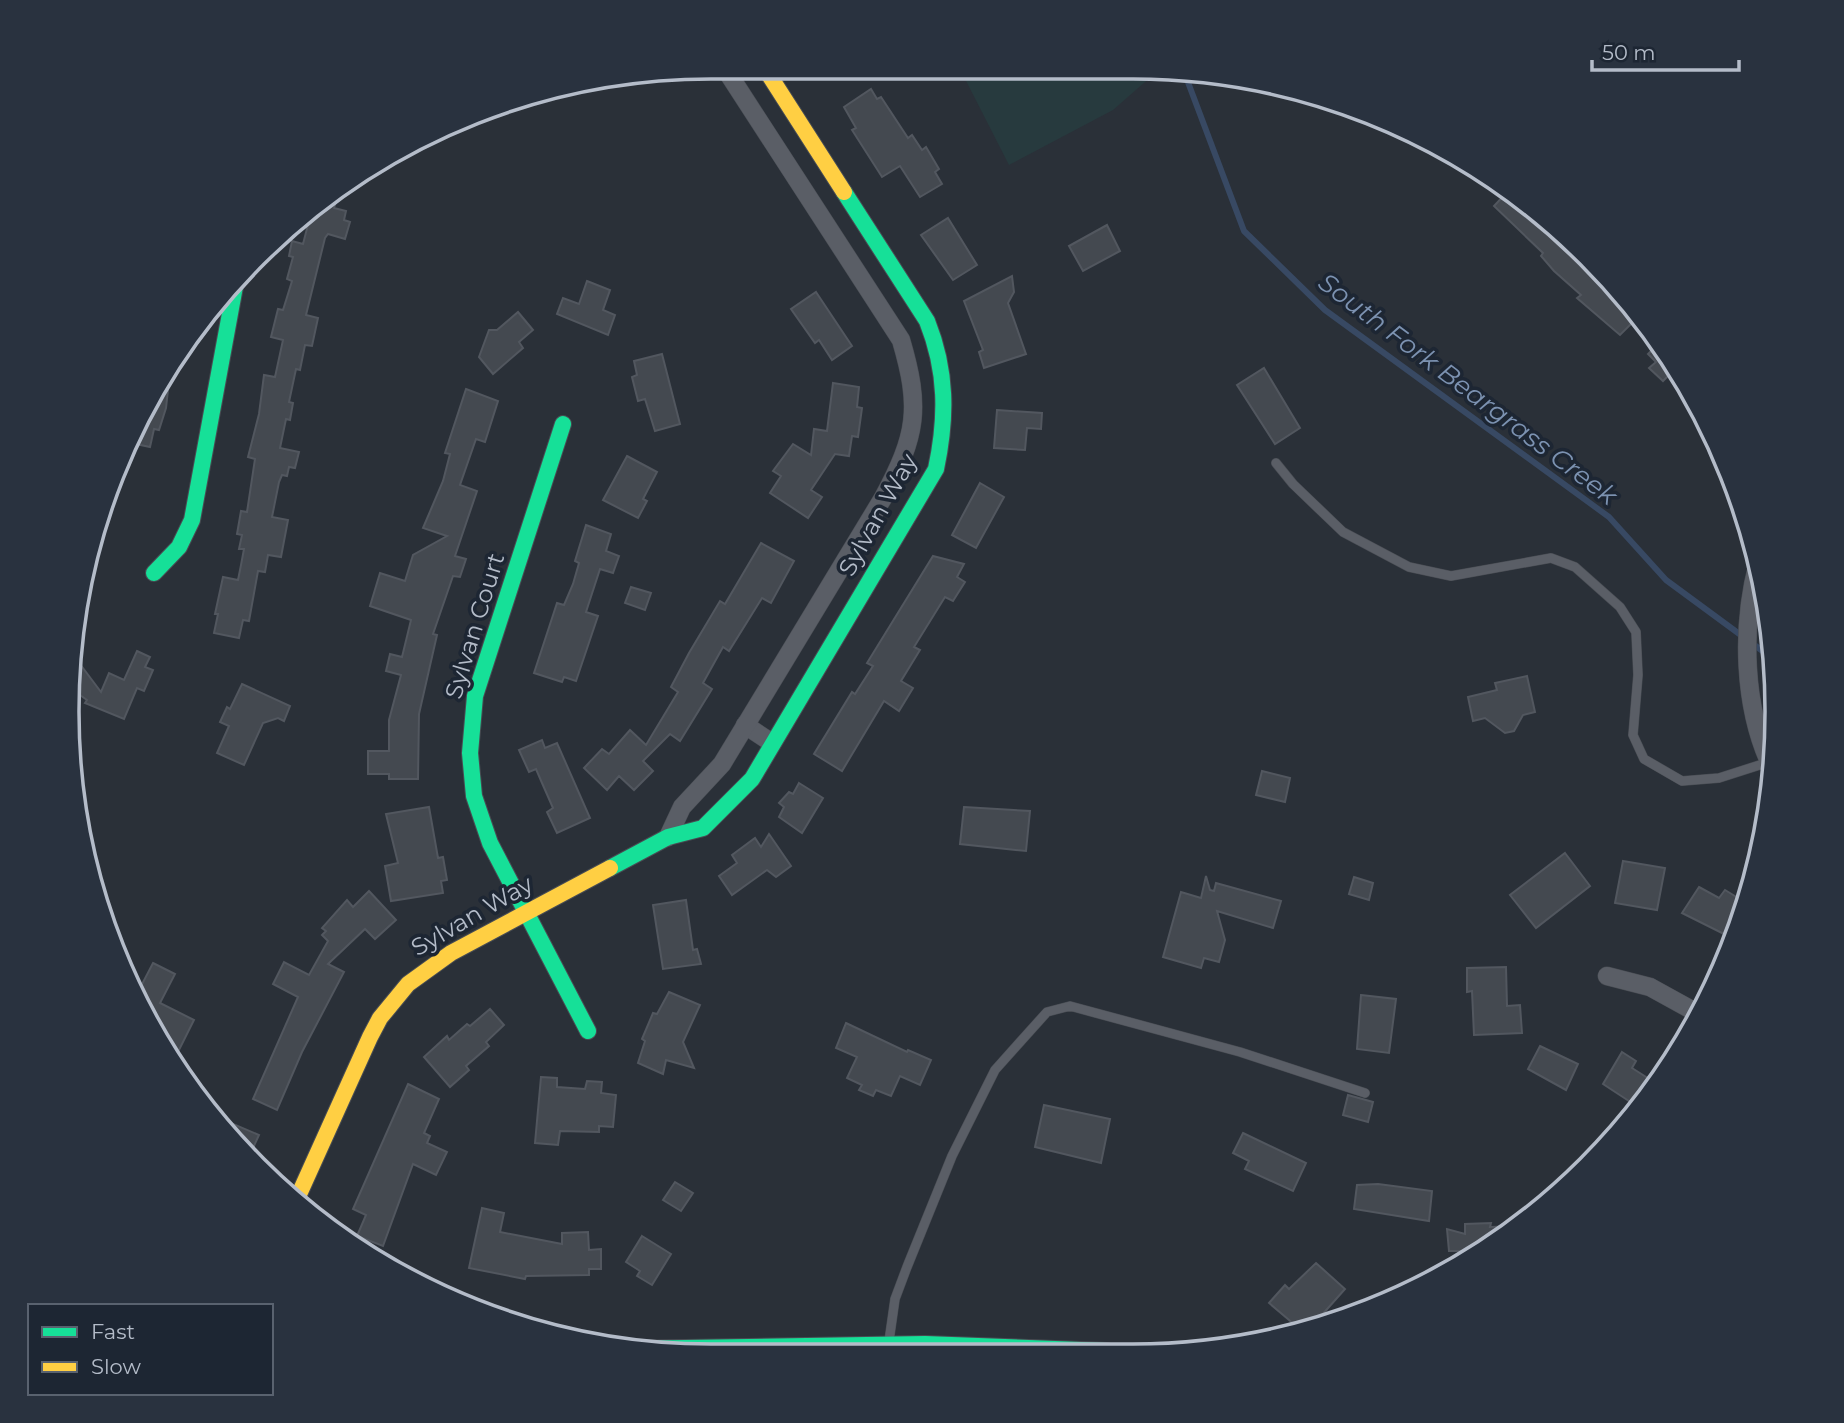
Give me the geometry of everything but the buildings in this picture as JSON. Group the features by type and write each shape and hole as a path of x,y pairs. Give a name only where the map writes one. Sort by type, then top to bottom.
{"street":[{"name":"Sylvan Way","path":"668,837 682,807 722,764 900,466 911,429 914,387 901,340 732,79"},
{"name":"Sylvan Way","path":"300,1192 369,1037 393,1000 422,972 525,912 668,837 702,828 752,779 936,470 946,428 946,411 942,361 927,321 772,79"},
{"path":"154,573 179,547 192,520 233,298"},
{"name":"Sylvan Court","path":"563,424 487,657 471,720 470,753 474,796 490,843 588,1031"},
{"path":"1754,593 1748,635 1752,692 1764,747"},
{"path":"745,725 772,743"},
{"path":"1606,976 1650,987 1690,1009"}],"lane":[{"path":"1276,463 1293,484 1343,532 1409,567 1451,576 1551,558 1575,567 1620,607 1636,632 1638,675 1633,734 1644,759 1682,781 1719,778 1763,767"},
{"path":"889,1344 895,1299 952,1156 995,1070 1047,1012 1070,1006 1240,1052 1365,1093"}],"green space":[{"path":"965,79 1148,79 1113,110 1009,165"}],"waterway":[{"name":"South Fork Beargrass Creek","path":"1188,81 1244,231 1325,310 1609,517 1666,580 1762,651"}],"traffic: fast":[{"path":"610,868 668,837 703,828 752,779 936,469 942,431 943,394 934,340 927,321 844,192"},
{"path":"154,573 179,547 192,520 233,298"},
{"path":"563,424 475,696 470,753 474,796 490,843 588,1031"}],"traffic: slow":[{"path":"772,79 844,192"},
{"path":"300,1192 370,1037 380,1018 408,984 451,953 610,868"}]}
